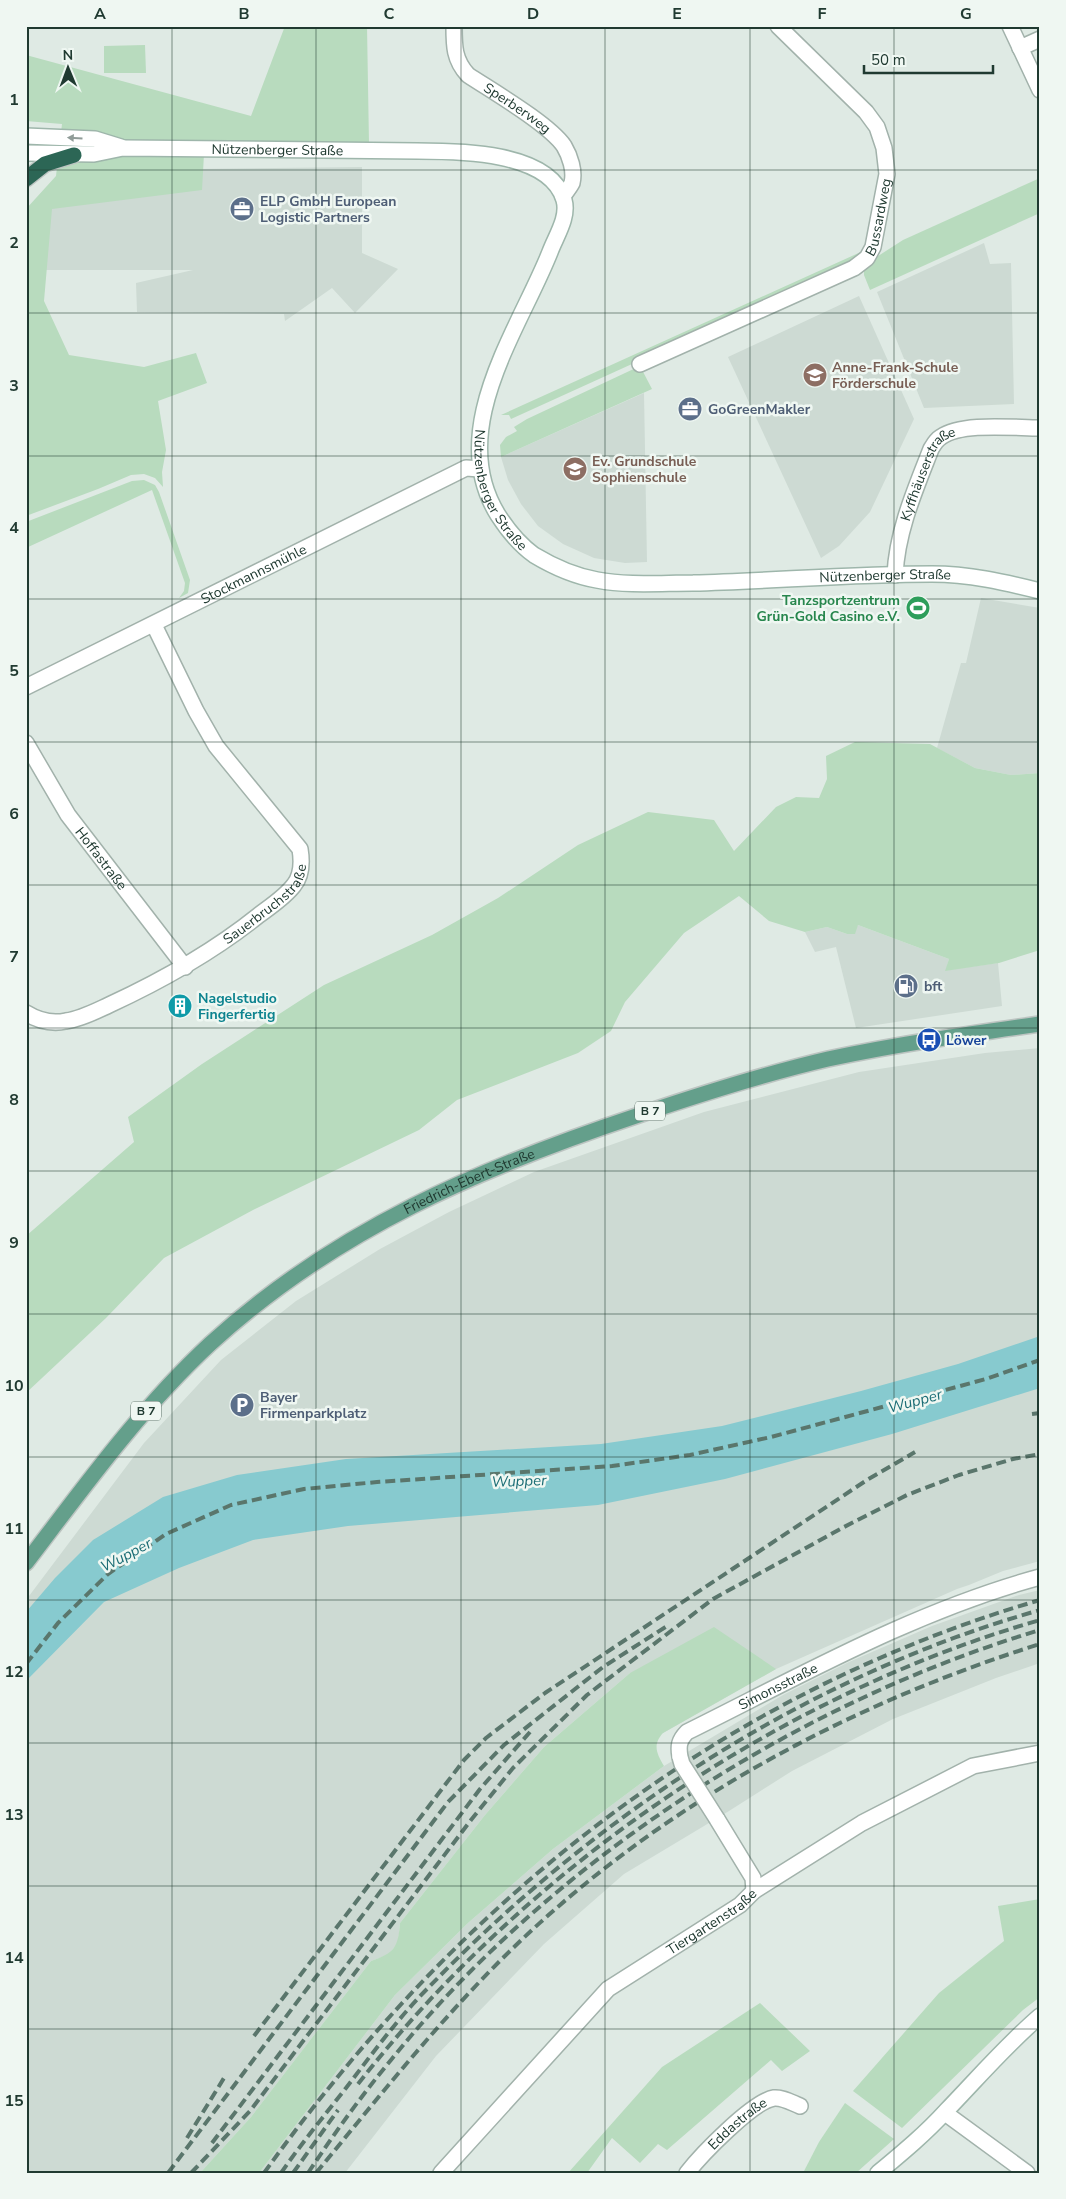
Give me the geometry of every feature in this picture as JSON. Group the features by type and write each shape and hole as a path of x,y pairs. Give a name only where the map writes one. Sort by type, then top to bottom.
{"highway":[{"path":"26,179 45,164 74,155"}],"main road":[{"name":"Friedrich-Ebert-Straße","path":"26,1563 110,1452 167,1387 210,1344 289,1280 347,1242 402,1210 466,1179 529,1153 758,1077 873,1050 1040,1024"}],"street":[{"name":"Sperberweg","path":"454,26 454,52 461,68 468,75 529,116 563,145 570,158 573,171 572,184 563,196"},
{"name":"Bussardweg","path":"640,364 854,268 867,258 874,247 887,174 884,148 877,127 866,112 778,26"},
{"path":"1010,26 1040,90"},
{"path":"1020,48 1040,39"},
{"name":"Nützenberger Straße","path":"26,136 95,139 123,148"},
{"name":"Nützenberger Straße","path":"26,153 94,154 123,148 450,151 484,154 509,159 532,168 554,183 563,196 566,207 563,220 545,265 508,340 486,398 481,426 480,469 484,487 493,508 517,539 531,553 563,571 595,580 624,584 744,582 895,575 962,575 1040,591"},
{"name":"Kyffhäuserstraße","path":"895,575 896,554 904,522 931,449 937,440 947,434 966,429 1040,428"},
{"name":"Stockmannsmühle","path":"26,686 154,625 466,468 480,469"},
{"name":"Sauerbruchstraße","path":"26,1013 50,1023 68,1021 97,1010 185,967 237,932 282,897 295,884 300,873 302,860 300,849 292,836 248,787 216,746 196,711 154,625"},
{"name":"Hoffastraße","path":"26,743 68,815 185,967"},
{"name":"Simonsstraße","path":"754,1891 753,1878 682,1764 678,1746 682,1737 687,1732 808,1670 941,1611 1017,1583 1040,1577"},
{"name":"Tiergartenstraße","path":"441,2173 608,1989 740,1905 754,1891 862,1823 973,1766 1040,1753"},
{"path":"878,2173 912,2145 1011,2041 1040,2016"},
{"name":"Eddastraße","path":"687,2173 700,2156 761,2103 775,2098 800,2106"},
{"path":"945,2112 1027,2173"}],"shaded area":[{"path":"362,167 362,253 398,269 355,313 332,288 285,321 284,314 137,312 136,283 193,270 46,270 40,211 197,169"},
{"path":"984,243 990,264 1011,263 1014,404 924,408 877,292"},
{"path":"859,296 914,419 870,512 839,546 821,558 728,357"},
{"name":"Ev. Grundschule Sophienschule","path":"644,393 647,562 625,563 594,558 563,544 538,526 521,504 508,480 501,457"},
{"path":"981,598 1040,608 1040,773 1011,775 975,768 937,748 961,663 966,663"},
{"path":"858,925 949,959 946,970 998,963 1002,1006 856,1028 836,947 815,952 805,932 827,927 847,934"},
{"path":"1040,1048 1040,1561 1003,1571 957,1589 776,1669 663,1733 630,1673 544,1747 485,1815 400,1923 398,1943 388,1955 371,1961 251,2117 200,2173 26,2173 26,1600 144,1443 221,1360 296,1301 380,1249 449,1212 534,1172 704,1112 859,1072 985,1053"},
{"path":"1040,1590 1040,1663 996,1678 893,1719 792,1771 624,1874 544,1944 436,2056 345,2173 259,2173 395,1995 468,1923 553,1849 664,1766 783,1695 849,1662 932,1626 1019,1595"}],"green space":[{"path":"285,26 367,26 369,144 204,154 202,190 52,209 44,301 69,355 144,367 196,353 207,383 158,401 166,450 162,472 163,487 155,478 144,474 131,475 26,516 26,209 56,176 62,124 26,121 26,55 251,116"},
{"path":"145,45 146,73 104,73 104,46"},
{"path":"1040,178 1040,213 870,290 864,275 864,267 875,258 903,240"},
{"path":"863,251 862,256 852,264 511,419 509,415 501,415"},
{"path":"640,366 652,389 501,457 500,445 506,437 517,431 514,427 527,419"},
{"path":"144,480 155,485 159,492 190,580 188,593 179,598 184,591 185,583 152,490 26,548 26,522 132,481"},
{"path":"855,742 930,744 975,768 1011,775 1040,773 1040,950 999,963 945,971 949,959 858,925 855,934 847,934 827,927 805,932 769,921 739,896 684,933 625,1002 611,1031 578,1053 457,1100 419,1130 253,1210 164,1258 106,1318 26,1393 26,1236 134,1142 128,1117 202,1064 324,985 432,935 498,898 578,845 648,812 714,820 734,851 776,807 796,797 819,798 827,779 826,756"},
{"path":"714,1627 776,1669 663,1733 658,1742 657,1750 664,1766 553,1849 468,1923 395,1995 259,2173 200,2173 251,2117 371,1961 385,1955 394,1948 398,1938 400,1923 485,1815 544,1747 630,1673"},
{"path":"1040,1899 1040,1997 1023,2010 902,2128 853,2091 939,1993 1004,1941 998,1906"},
{"path":"760,2003 810,2051 782,2071 771,2060 667,2150 658,2144 640,2163 612,2138 587,2173 568,2173 662,2067"},
{"path":"845,2103 894,2139 856,2173 803,2173 819,2142"}],"water":[{"name":"Wupper","path":"1040,1336 1040,1388 892,1434 725,1479 598,1505 348,1526 253,1540 179,1568 104,1602 26,1681 26,1612 55,1578 93,1540 163,1497 237,1475 346,1459 601,1444 722,1426 958,1364"}],"railway":[{"path":"26,1664 58,1623 108,1574 166,1534 231,1505 304,1489 377,1482 612,1466 690,1455 771,1437 986,1379 1040,1360"},
{"path":"1032,1414 1040,1413"},
{"path":"254,2036 464,1760 486,1738 545,1693 867,1480 915,1452"},
{"path":"191,2173 250,2111 471,1820 513,1768 587,1695 713,1599 844,1527 907,1495 959,1475 1013,1459 1040,1454"},
{"path":"264,2173 340,2074 422,1982 510,1897 604,1820 704,1751 810,1691 922,1640 1040,1600"},
{"path":"281,2173 386,2036 429,1987 494,1924 562,1864 634,1809 710,1758 788,1713 870,1672 954,1638 1040,1610"},
{"path":"358,2084 425,2005 498,1931 578,1863 663,1800 752,1744 846,1694 942,1653 1040,1620"},
{"path":"168,2173 448,1802 504,1745 603,1667 667,1626"},
{"path":"308,2173 348,2115 391,2060 455,1987 526,1919 602,1856 684,1798 770,1746 858,1700 949,1661 1040,1630"},
{"path":"316,2173 411,2058 486,1975 569,1897 629,1850 693,1806 758,1766 826,1730 896,1697 1040,1644"},
{"path":"212,2143 480,1789 530,1732"},
{"path":"187,2138 224,2078"},
{"path":"293,2173 338,2110"}],"place":[{"name":"ELP GmbH European Logistic Partners","path":"242,209"},
{"name":"Anne-Frank-Schule Förderschule","path":"815,375"},
{"name":"GoGreenMakler","path":"690,409"},
{"name":"Ev. Grundschule Sophienschule","path":"575,469"},
{"name":"Tanzsportzentrum Grün-Gold Casino e.V.","path":"918,608"},
{"name":"bft","path":"906,986"},
{"name":"Nagelstudio Fingerfertig","path":"180,1006"},
{"name":"Löwer","path":"929,1040"},
{"name":"Bayer Firmenparkplatz","path":"242,1405"}]}
